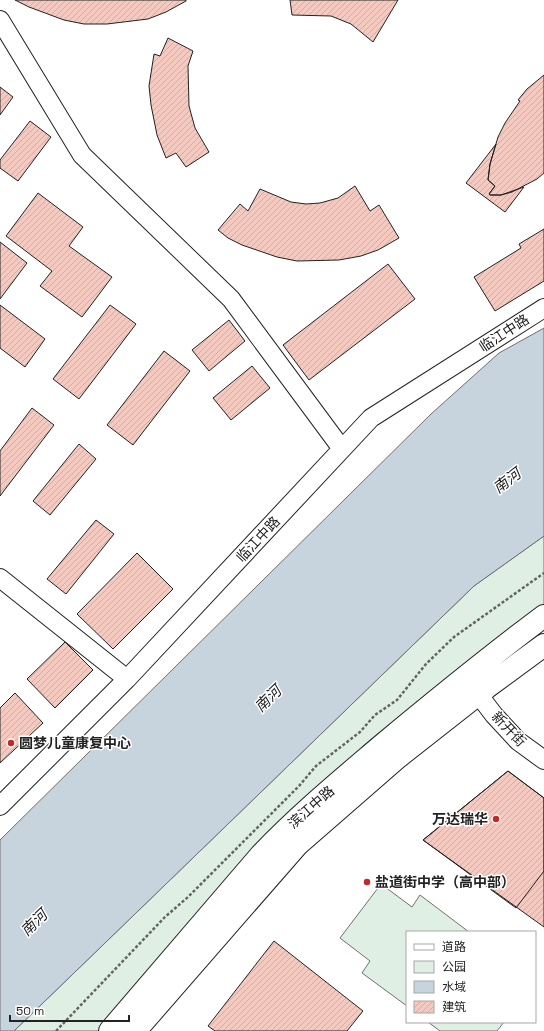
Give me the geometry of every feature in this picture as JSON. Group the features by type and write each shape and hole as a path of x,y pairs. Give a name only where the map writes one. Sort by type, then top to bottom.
{"main road":[{"name":"滨江中路","path":"110,1031 282,832 312,805 491,656 544,616"},
{"name":"滨江中路","path":"135,1031 297,845 398,757 478,694 544,645"}],"street":[{"path":"0,20 82,155 231,300 342,449"},
{"name":"临江中路","path":"0,806 127,678 371,418 544,308"},
{"path":"0,578 127,678"},
{"name":"新开街","path":"478,694 518,742 544,760"}],"green space":[{"path":"544,536 544,609 265,839 98,1031 14,1031 474,586"},
{"path":"381,884 412,907 420,895 468,931 406,931 406,1005 362,973 370,961 340,938"},
{"path":"429,1023 503,1023 497,1031 440,1031"}],"water":[{"name":"南河","path":"544,328 544,536 474,586 14,1031 0,1031 0,840 431,414 499,353"}],"building":[{"path":"15,0 186,1 166,12 148,19 107,24 84,24 64,20"},
{"path":"290,0 398,0 373,42 351,24 331,16 292,15"},
{"path":"168,38 193,51 188,66 189,106 195,128 209,152 186,167 176,153 166,158 157,135 151,105 149,86 154,54 160,56"},
{"path":"544,75 544,173 537,179 512,192 501,195 490,195 489,194 495,186 488,180 490,164 498,137 505,123 520,101 518,100 527,89"},
{"path":"0,87 13,97 0,115"},
{"path":"30,121 51,137 18,181 0,168 0,160"},
{"path":"496,144 490,164 488,180 495,186 489,194 501,195 524,187 505,212 466,183"},
{"path":"355,186 370,211 379,205 399,238 378,250 361,256 339,260 297,261 277,257 242,245 228,238 218,230 240,204 248,211 260,189 291,202 306,204 320,203 338,198"},
{"path":"38,193 83,227 69,246 112,277 82,317 40,286 52,271 6,236"},
{"path":"544,229 544,281 495,311 474,277 521,248 519,244"},
{"path":"0,242 27,263 0,299"},
{"path":"388,264 415,299 309,380 283,345"},
{"path":"0,305 45,339 25,367 0,348"},
{"path":"110,305 136,324 79,399 53,379"},
{"path":"229,320 245,341 209,371 192,350"},
{"path":"164,351 190,371 133,445 107,425"},
{"path":"252,366 270,388 231,420 213,398"},
{"path":"32,408 54,425 0,496 0,451"},
{"path":"79,444 96,459 50,515 33,501"},
{"path":"96,520 114,534 66,594 47,579"},
{"path":"137,553 173,589 113,649 77,614"},
{"path":"65,642 93,670 55,708 27,679"},
{"name":"圆梦儿童康复中心","path":"15,693 43,723 0,763 0,708"},
{"name":"万达瑞华","path":"508,771 544,798 544,927 423,840"},
{"name":"万达瑞华","path":"508,771 544,798 544,871 516,908 423,840"},
{"path":"274,941 363,1011 347,1031 215,1031 208,1026"}],"place":[{"name":"圆梦儿童康复中心","path":"11,743"},
{"name":"万达瑞华","path":"496,819"},
{"name":"盐道街中学（高中部）","path":"367,882"}]}
